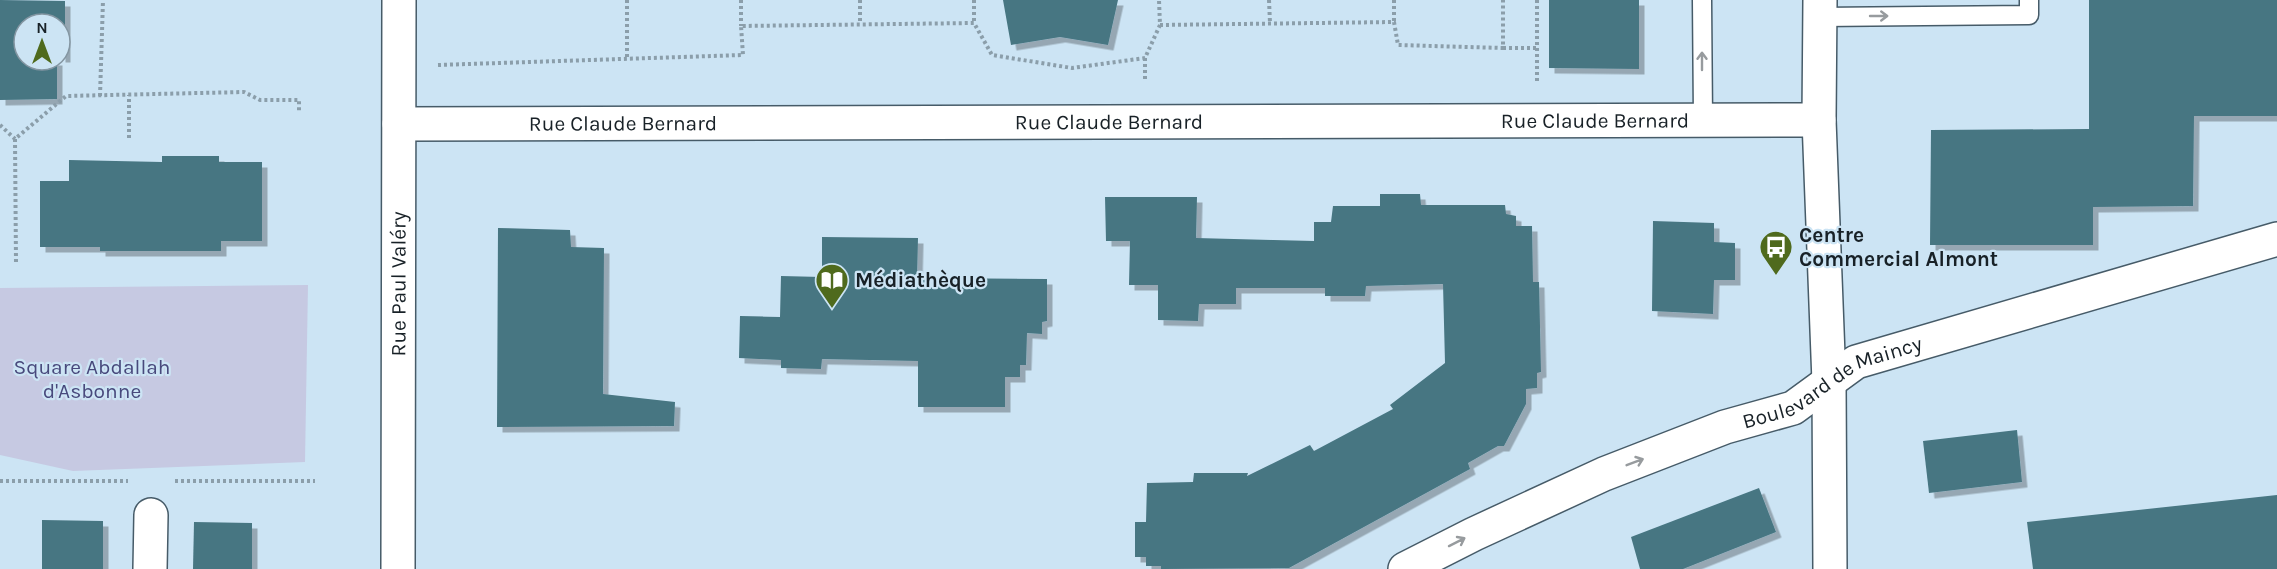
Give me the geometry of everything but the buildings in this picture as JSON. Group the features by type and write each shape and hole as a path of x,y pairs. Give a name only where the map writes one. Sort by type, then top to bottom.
{"street":[{"name":"Rue Paul Valéry","path":"398,569 399,0"},
{"path":"1820,8 1819,120 1829,382 1830,569"},
{"name":"Rue Claude Bernard","path":"399,124 1819,120"},
{"name":"Boulevard de Maincy","path":"1405,569 1474,534 1604,474 1725,427 1793,408 1856,362 2277,240"},
{"path":"150,569 151,515"}],"lane":[{"path":"1702,0 1703,119"},
{"path":"1820,8 2029,15 2029,0"}],"path":[{"path":"100,96 103,0"},
{"path":"627,0 627,59"},
{"path":"399,68 454,64 743,55 741,0"},
{"path":"860,0 860,24"},
{"path":"974,0 974,23 992,55 1072,68 1145,58 1160,25 1159,0"},
{"path":"1269,0 1270,23"},
{"path":"1394,0 1394,22 1398,45 1537,48"},
{"path":"1503,0 1503,48"},
{"path":"1537,0 1537,121"},
{"path":"1160,25 1394,22"},
{"path":"741,26 974,23"},
{"path":"15,139 66,96 244,93 260,100 299,100 299,111"},
{"path":"129,95 129,138"},
{"path":"0,125 15,139 16,262"}],"green space":[{"name":"Square Abdallah d'Asbonne","path":"308,285 305,462 73,471 0,455 0,288"}],"place":[{"name":"Centre Commercial Almont","path":"1776,276"},
{"name":"Médiathèque","path":"832,309"}]}
